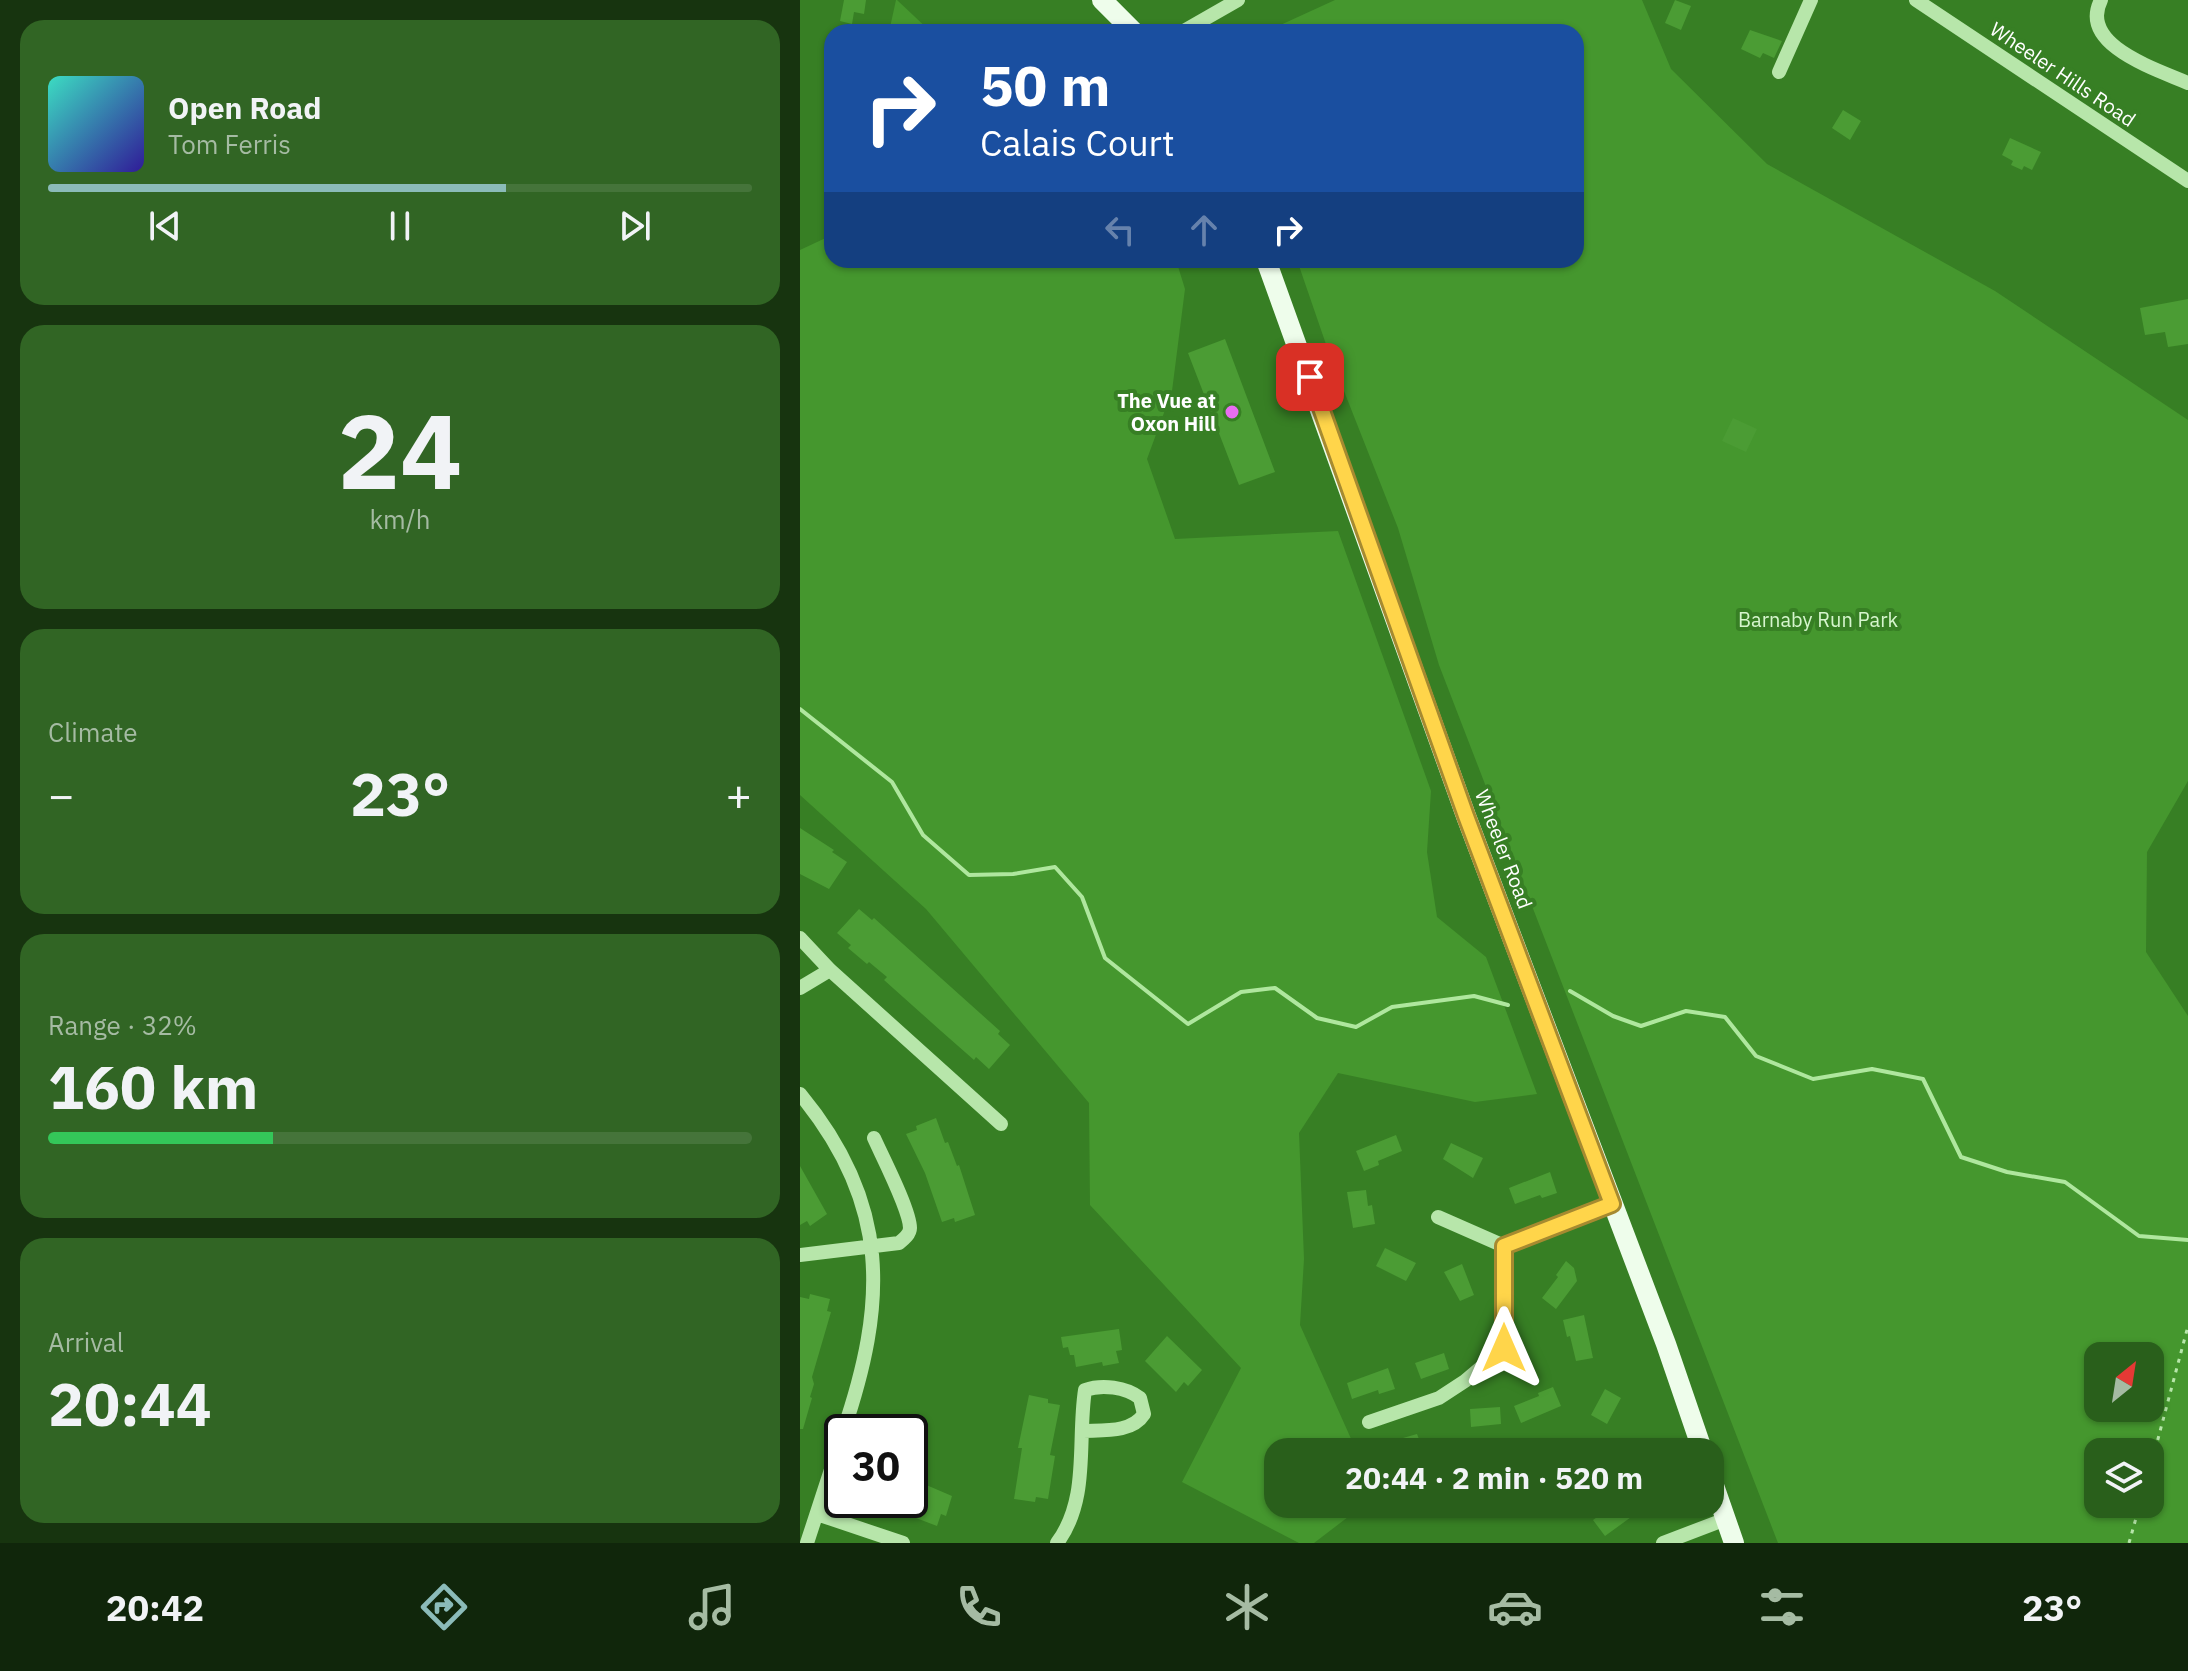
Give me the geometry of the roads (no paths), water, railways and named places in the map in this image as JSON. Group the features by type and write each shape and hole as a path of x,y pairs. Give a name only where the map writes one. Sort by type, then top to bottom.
{"main road":[{"path":"1102,0 1126,24"},
{"name":"Wheeler Road","path":"1269,268 1461,803 1666,1344 1698,1438"},
{"path":"1724,1513 1734,1543"}],"street":[{"path":"1192,24 1213,6 1238,0"},
{"path":"1779,72 1811,0"},
{"name":"Wheeler Hills Road","path":"1916,0 2188,181"},
{"path":"2101,0 2095,22 2107,42 2188,83"},
{"path":"800,938 830,970 1001,1124"},
{"path":"800,988 830,970"},
{"path":"800,1094 823,1122 846,1163 862,1199 873,1245 875,1285 870,1335 850,1414"},
{"path":"800,1255 899,1243 907,1237 910,1227 896,1184 874,1138"},
{"path":"1438,1217 1504,1246 1612,1204"},
{"path":"1369,1422 1439,1398 1504,1348 1504,1246"},
{"path":"1057,1543 1065,1532 1077,1500 1084,1393 1088,1388 1125,1390 1136,1395 1143,1404 1144,1414 1132,1424 1116,1429 1083,1431"},
{"path":"807,1543 824,1492"},
{"path":"817,1514 903,1543"},
{"path":"1663,1543 1726,1519"}],"waterway":[{"path":"800,709 892,782 923,835 969,875 1013,874 1055,867 1082,897 1105,958 1188,1024 1241,992 1275,988 1317,1018 1356,1027 1392,1007 1474,996 1508,1005"},
{"path":"1570,991 1613,1016 1641,1026 1686,1011 1725,1017 1756,1056 1813,1079 1872,1069 1923,1079 1961,1157 2007,1172 2065,1182 2139,1236 2188,1240"}],"place":[{"name":"The Vue at Oxon Hill","path":"1232,412"}],"park label":[{"name":"Barnaby Run Park","path":"1818,619"}]}
